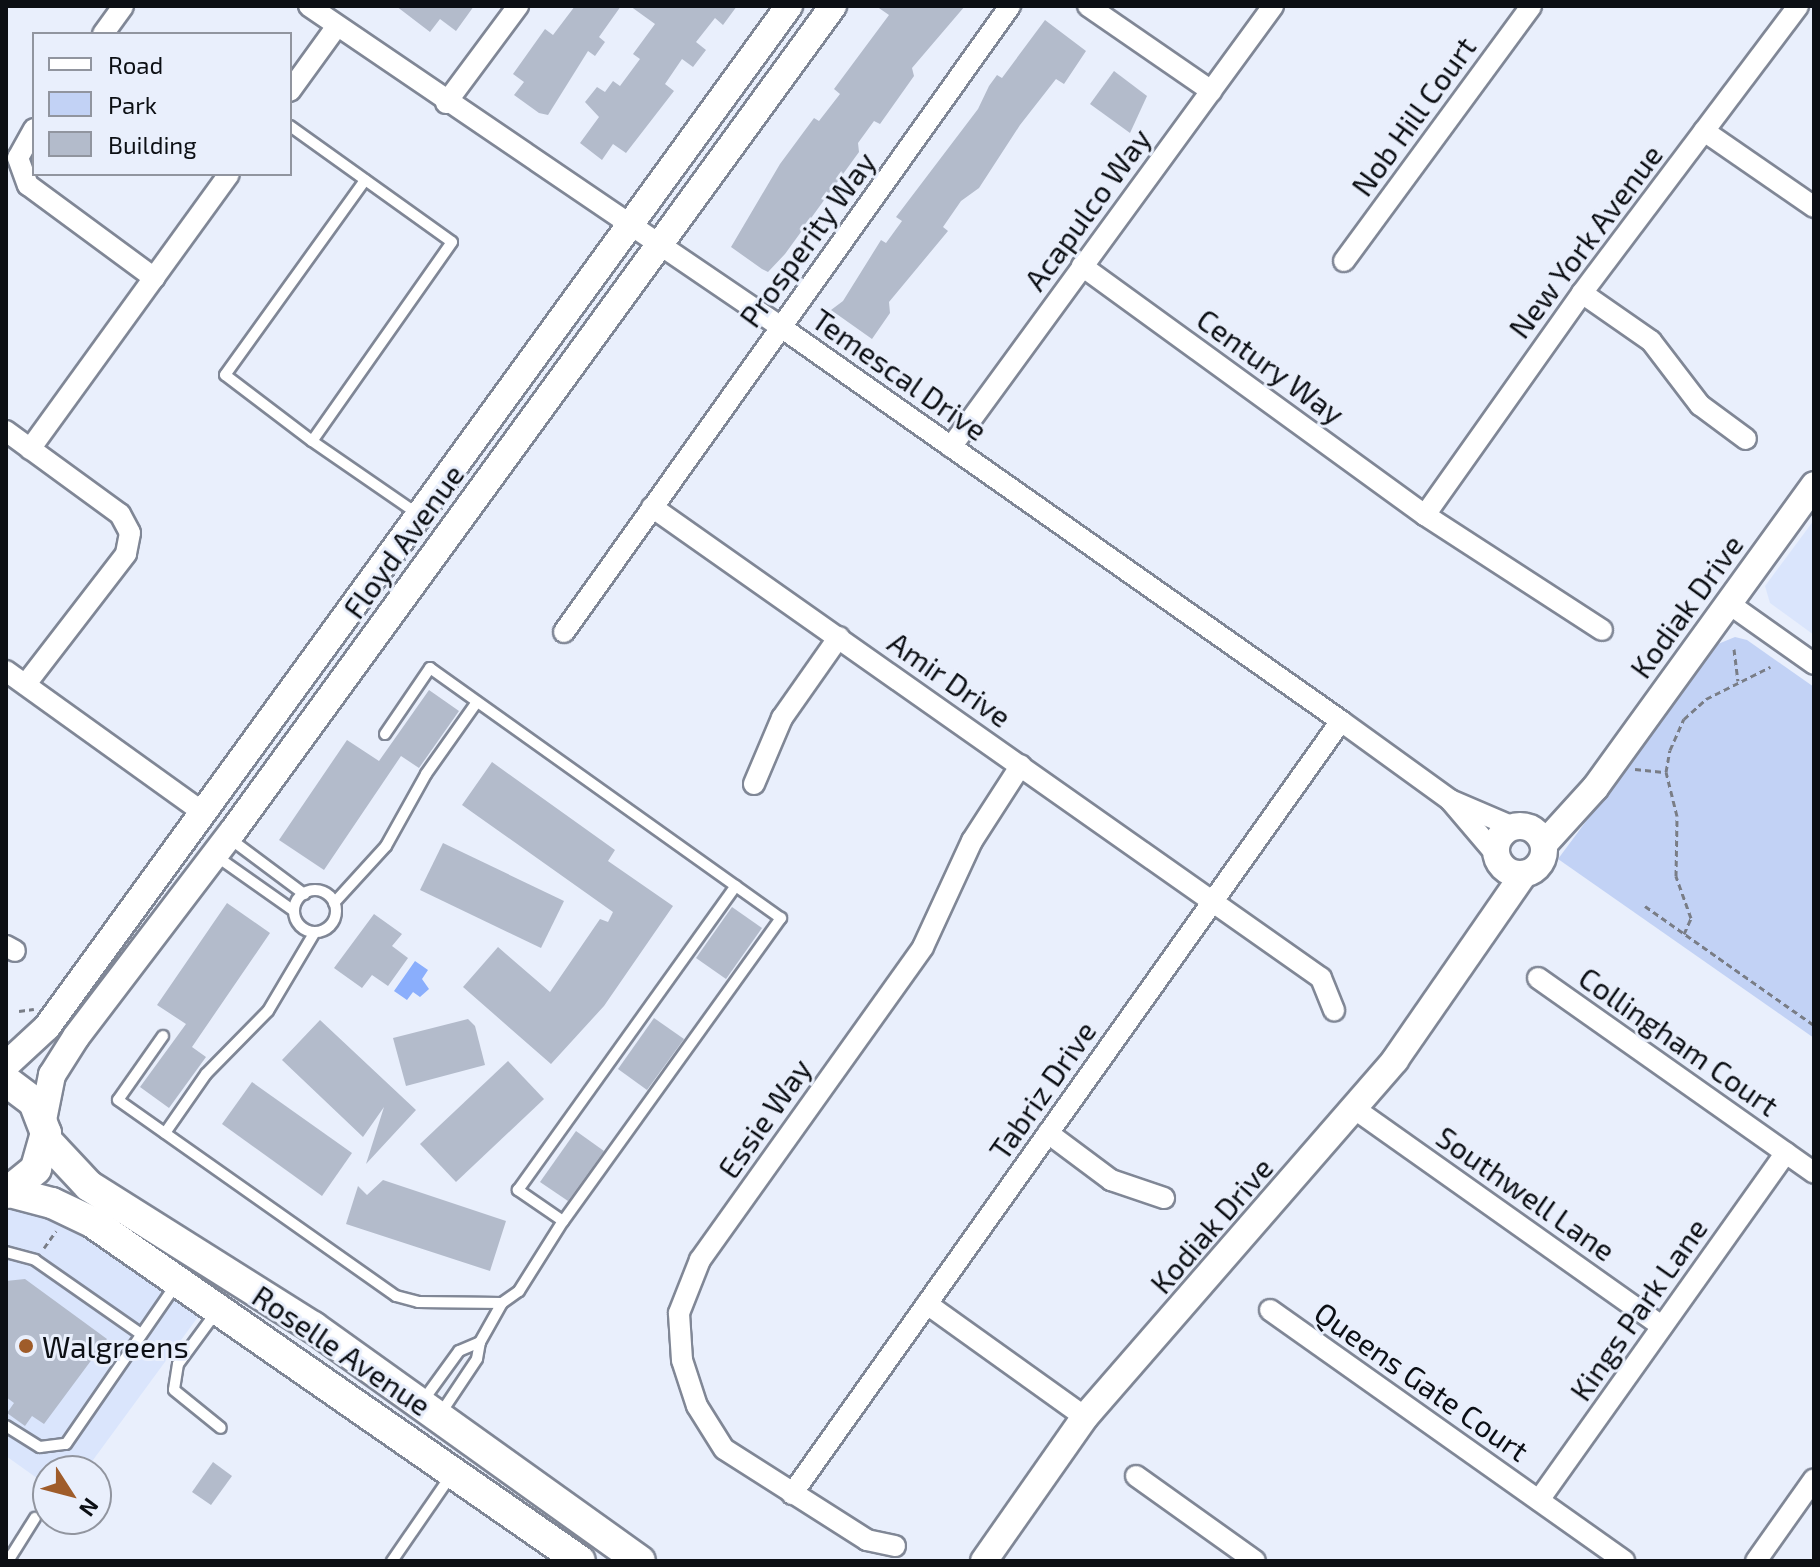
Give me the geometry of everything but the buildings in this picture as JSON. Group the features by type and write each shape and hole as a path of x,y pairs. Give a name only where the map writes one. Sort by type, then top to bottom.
{"main road":[{"name":"Roselle Avenue","path":"6,1081 28,1094 44,1130 89,1186 313,1327 640,1561"},
{"path":"8,1192 36,1169 44,1130"},
{"name":"Roselle Avenue","path":"8,1192 81,1215 580,1561"}],"street":[{"path":"104,32 123,6"},
{"name":"Temescal Drive","path":"309,6 446,103 781,327 1450,800 1516,826"},
{"path":"446,103 518,6"},
{"name":"Floyd Avenue","path":"6,1065 47,1027 789,6"},
{"name":"Floyd Avenue","path":"44,1130 57,1065 221,846 833,6"},
{"name":"Prosperity Way","path":"564,632 1010,6"},
{"path":"1088,6 1211,91"},
{"name":"Acapulco Way","path":"951,447 1273,6"},
{"name":"Nob Hill Court","path":"1344,261 1531,6"},
{"name":"New York Avenue","path":"1425,515 1582,293 1798,6"},
{"path":"292,88 337,26"},
{"path":"1704,131 1814,207"},
{"path":"32,132 21,146 18,166 28,185 154,278"},
{"path":"30,449 228,176"},
{"name":"Century Way","path":"1082,266 1425,515 1602,630"},
{"path":"1582,293 1651,341 1700,405 1746,439"},
{"path":"6,431 120,514 130,533 126,554 26,684"},
{"name":"Kodiak Drive","path":"1544,844 1595,788 1609,764 1814,485"},
{"name":"Amir Drive","path":"652,507 1321,978 1334,1010"},
{"path":"1728,603 1814,664"},
{"path":"754,784 782,718 839,637"},
{"path":"6,671 202,812"},
{"name":"Tabriz Drive","path":"792,1494 1341,721"},
{"name":"Kodiak Drive","path":"1516,826 1609,764"},
{"name":"Essie Way","path":"895,1546 867,1540 724,1449 697,1406 682,1360 679,1313 700,1260 923,947 972,841 1021,765"},
{"name":"Temescal Drive","path":"1450,800 1496,857"},
{"path":"1516,826 1535,830 1544,844 1542,860 1524,874 1509,872 1496,857 1499,837 1516,826"},
{"name":"Kodiak Drive","path":"1483,929 1496,857"},
{"name":"Kodiak Drive","path":"985,1561 1085,1417 1355,1109 1524,874"},
{"name":"Collingham Court","path":"1538,978 1814,1173"},
{"name":"Southwell Lane","path":"1355,1109 1662,1326"},
{"path":"1048,1133 1111,1180 1164,1198"},
{"name":"Kings Park Lane","path":"1539,1500 1786,1153"},
{"path":"927,1304 1085,1417"},
{"name":"Queens Gate Court","path":"1270,1310 1624,1561"},
{"path":"1136,1476 1255,1561"},
{"path":"1756,1561 1814,1479"}],"lane":[{"path":"292,127 452,242 312,441"},
{"path":"365,180 225,375 312,441 419,514"},
{"path":"385,734 430,668 781,918 563,1221 519,1291 502,1303 480,1342 477,1359 430,1409"},
{"path":"334,903 386,846 426,774 477,702"},
{"path":"165,1133 206,1074 268,1011 315,932 335,919 334,903 323,892 304,894 221,846"},
{"path":"221,846 294,911 301,926 315,932"},
{"path":"563,1221 518,1190 736,886"},
{"path":"294,911 304,894"},
{"path":"163,1036 118,1100 396,1296 418,1302 502,1303"},
{"path":"6,1252 26,1254 141,1334"},
{"path":"6,1426 40,1447 66,1444 178,1281"},
{"path":"218,1309 178,1364 174,1390 221,1428"},
{"path":"430,1409 459,1351 480,1342"},
{"path":"392,1561 454,1472"},
{"path":"8,1561 32,1523"}],"path":[{"path":"1734,649 1738,681"},
{"path":"1684,934 1691,918 1676,876 1677,816 1666,772 1684,719 1738,681 1770,667"},
{"path":"1635,769 1666,772"},
{"path":"1645,906 1814,1025"},
{"path":"43,1249 60,1225"}],"shaded area":[{"path":"1814,520 1814,635 1770,603 1765,586"},
{"path":"34,1204 206,1306 97,1455 32,1455 32,1475 6,1456 6,1208"}],"green space":[{"path":"1735,637 1747,640 1814,687 1814,1038 1558,859 1718,644"}],"water":[{"path":"415,961 428,970 422,979 429,989 420,997 413,992 407,1000 394,991"}],"place":[{"name":"Walgreens","path":"26,1346"}]}
